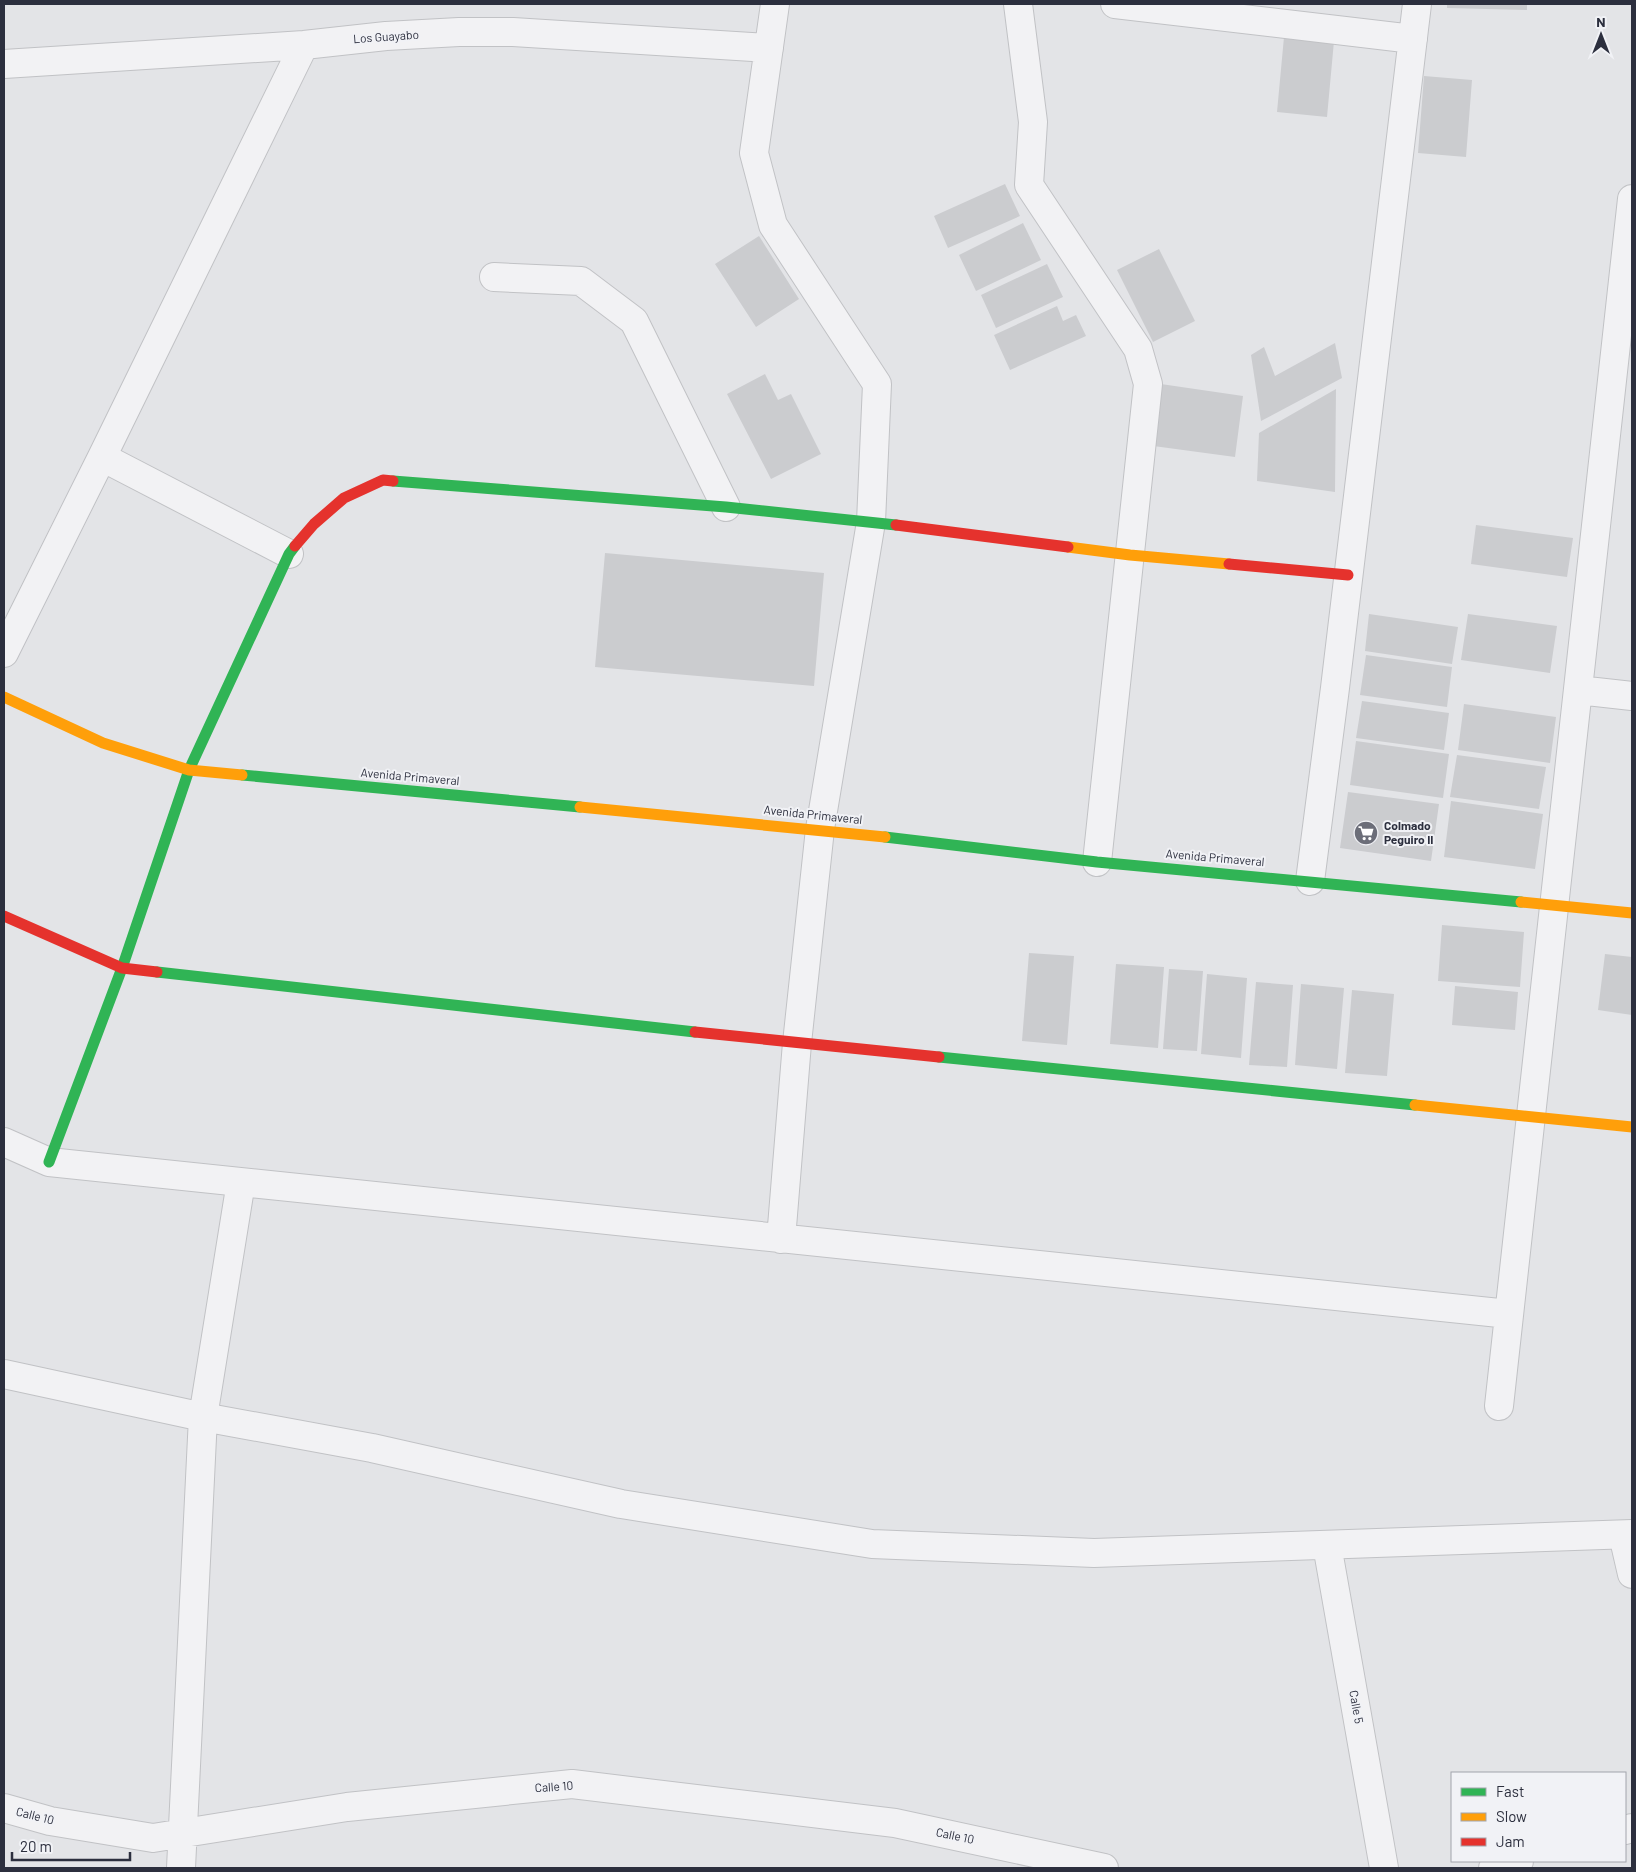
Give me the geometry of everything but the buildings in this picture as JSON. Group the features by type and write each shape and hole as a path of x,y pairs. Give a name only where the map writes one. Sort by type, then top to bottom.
{"street":[{"path":"775,4 754,153 774,225 877,384 870,522 820,829 797,1043 781,1238"},
{"path":"1018,4 1032,122 1029,185 1138,349 1148,384 1097,862"},
{"path":"1115,4 1413,39"},
{"path":"1310,881 1336,688 1417,4"},
{"name":"Los Guayabo","path":"4,64 304,45 386,36 459,32 512,32 768,48"},
{"path":"4,653 102,458 304,45"},
{"path":"1499,1406 1632,200"},
{"path":"494,277 581,281 634,321 726,507"},
{"path":"102,458 289,554"},
{"path":"50,1162 122,968 189,770 289,554 314,524 344,498 383,480 726,507 870,522 1130,555 1348,575"},
{"path":"1578,690 1632,696"},
{"name":"Avenida Primaveral","path":"4,697 103,743 189,770 820,829 1097,862 1632,913"},
{"path":"4,916 122,968 797,1043 1632,1127"},
{"path":"4,1142 50,1162 1509,1314"},
{"path":"181,1868 203,1418 241,1182"},
{"path":"4,1374 203,1418 372,1448 621,1504 872,1544 1094,1553 1628,1534 1632,1574"},
{"name":"Calle 5","path":"1327,1545 1384,1868"},
{"name":"Calle 10","path":"4,1808 50,1821 153,1838 347,1807 572,1784 895,1823 1104,1868"},
{"path":"1493,1868 1515,1862"}],"traffic: fast":[{"path":"393,481 726,507 896,525"},
{"path":"49,1162 122,968 189,770 289,554 295,546"},
{"path":"242,775 580,807"},
{"path":"885,837 1097,862 1521,902"},
{"path":"157,972 695,1032"},
{"path":"939,1057 1415,1105"}],"traffic: slow":[{"path":"1068,547 1229,564"},
{"path":"4,697 103,743 189,770 242,775"},
{"path":"580,807 885,837"},
{"path":"1521,902 1632,913"},
{"path":"1415,1105 1632,1127"}],"traffic: jam":[{"path":"295,546 314,524 344,498 383,480 393,481"},
{"path":"896,525 1068,547"},
{"path":"1229,564 1348,575"},
{"path":"4,916 122,968 157,972"},
{"path":"695,1032 939,1057"}],"place":[{"name":"Colmado Peguiro II","path":"1366,833"}]}
